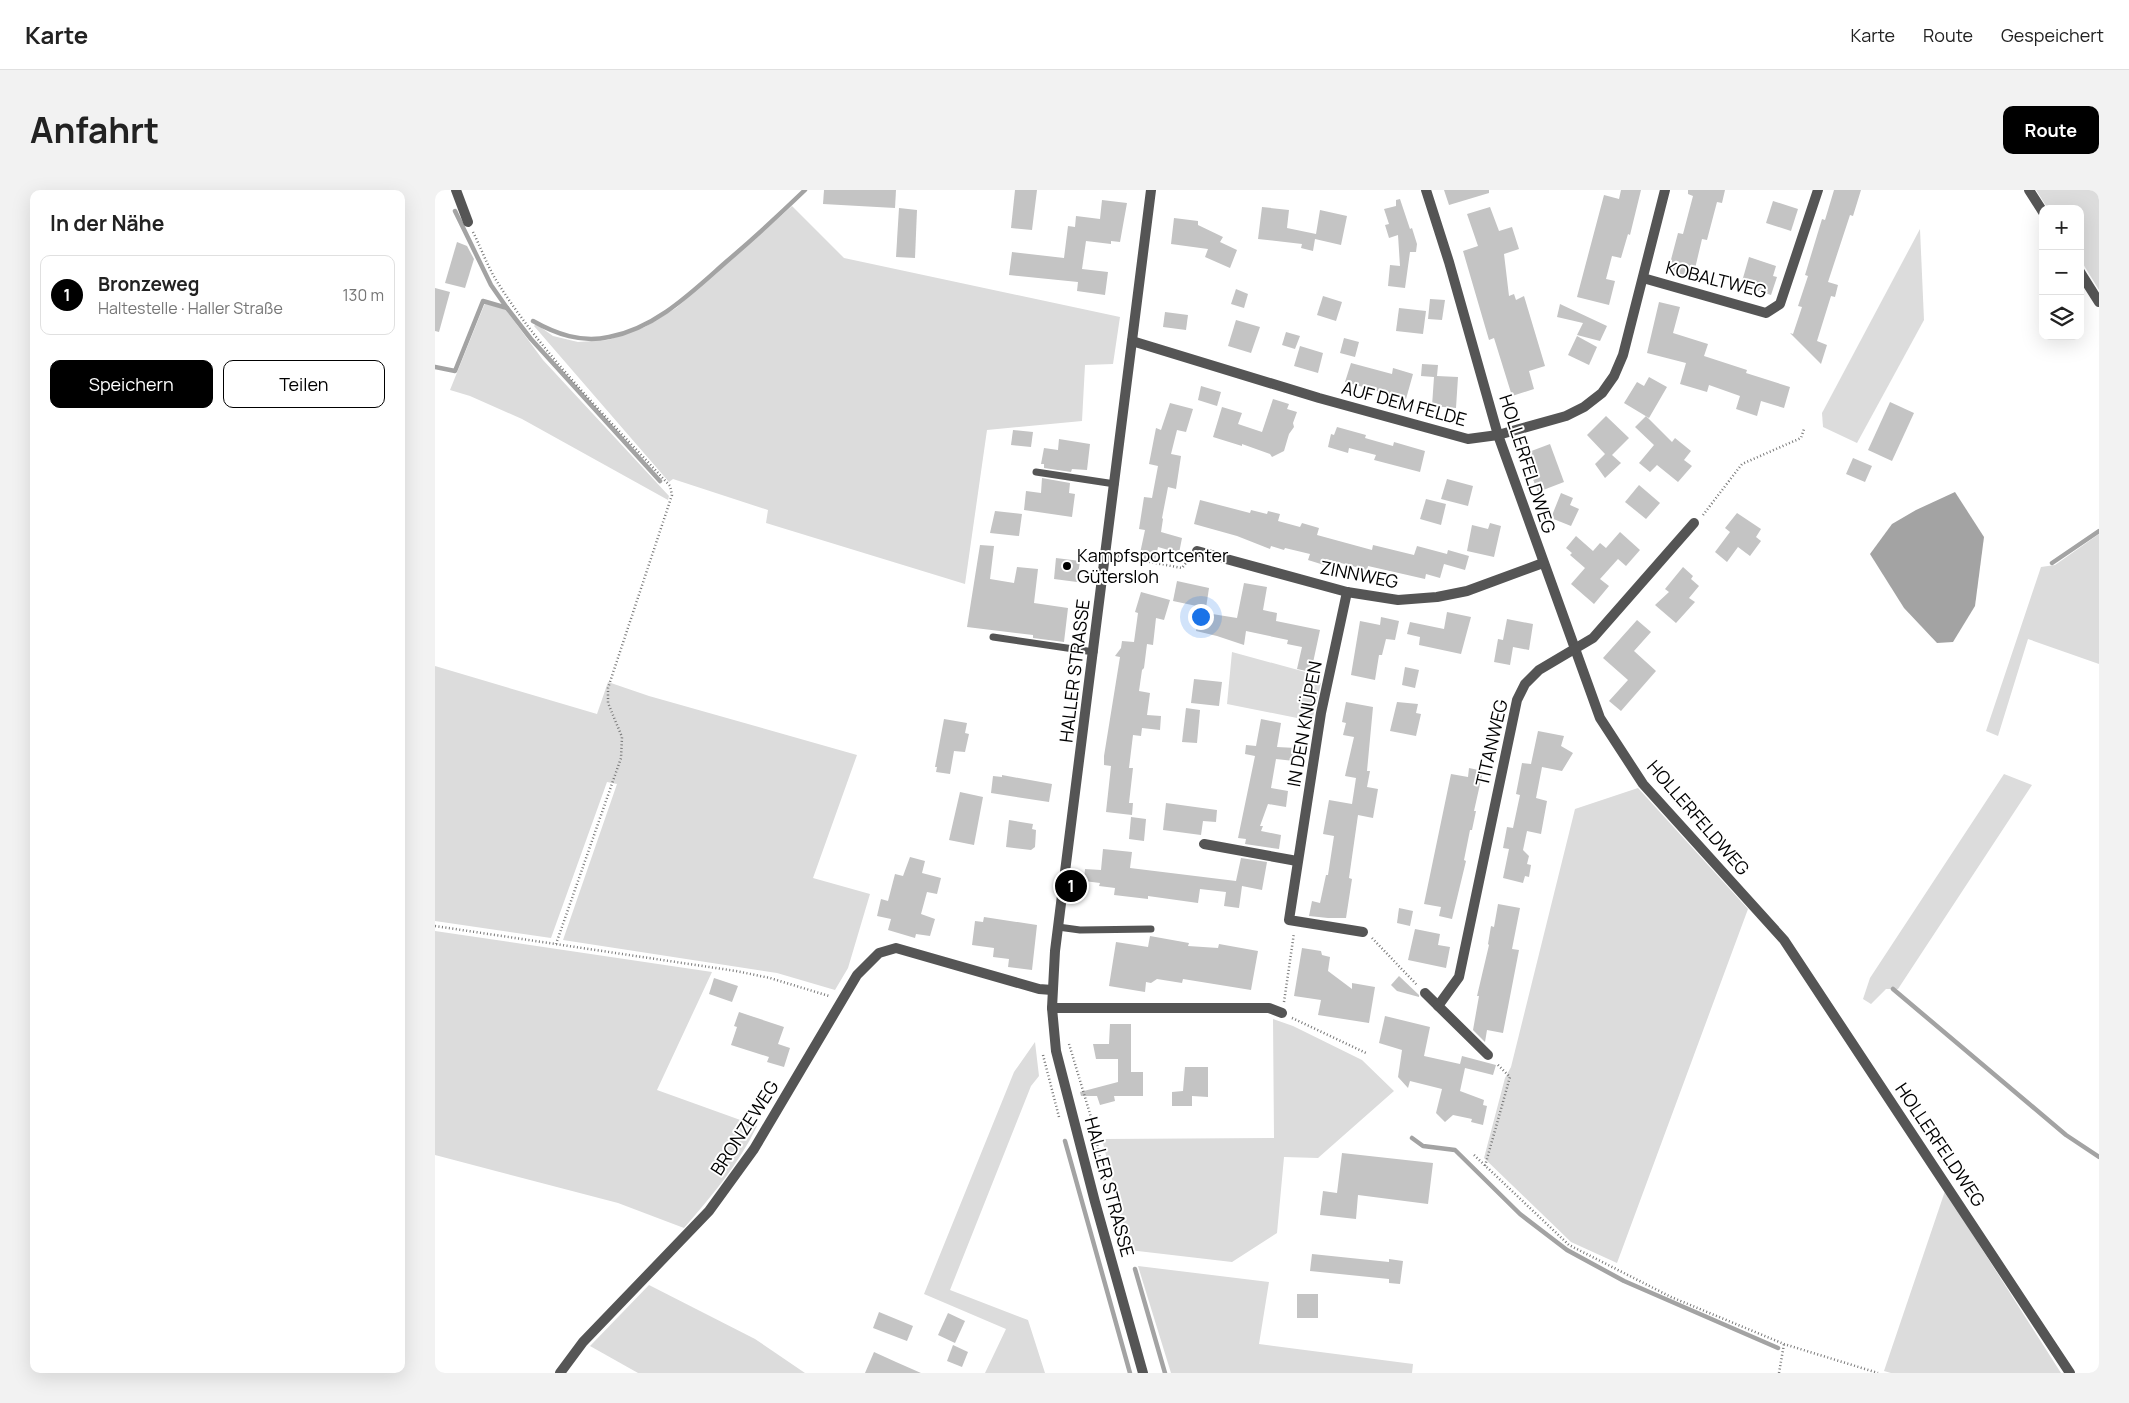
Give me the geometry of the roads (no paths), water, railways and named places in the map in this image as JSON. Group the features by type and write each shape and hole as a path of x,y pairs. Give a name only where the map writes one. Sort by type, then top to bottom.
{"street":[{"path":"456,190 468,222"},
{"name":"HALLER STRASSE","path":"1143,1373 1056,1051 1052,990 1058,927 1151,190"},
{"name":"HOLLERFELDWEG","path":"1426,190 1449,262 1498,435 1600,718 1643,784 1784,940 2070,1373"},
{"name":"AUF DEM FELDE","path":"1132,341 1319,398 1468,439 1498,435 1566,416 1584,407 1602,392 1614,376 1623,355 1665,190"},
{"name":"KOBALTWEG","path":"1643,278 1766,313 1780,304 1818,190"},
{"path":"2029,190 2039,206"},
{"path":"2084,278 2099,302"},
{"name":"TITANWEG","path":"1438,1006 1459,977 1517,700 1525,684 1539,670 1593,638 1694,523"},
{"name":"ZINNWEG","path":"1197,551 1347,592 1398,600 1437,598 1467,591 1543,563"},
{"name":"IN DEN KNÜPEN","path":"1347,592 1321,713 1289,920 1363,932"},
{"path":"1204,844 1297,861"},
{"name":"BRONZEWEG","path":"560,1373 583,1342 709,1211 754,1149 857,976 879,953 896,948 1039,989 1052,990"},
{"path":"1425,993 1488,1055"},
{"path":"1052,1008 1269,1008 1282,1013"}],"lane":[{"path":"1036,472 1115,484"},
{"path":"993,637 1093,652"},
{"path":"1058,927 1080,930 1151,929"}],"waterway":[{"path":"533,321 569,336 589,339 609,337 642,326 686,297 805,190"},
{"path":"455,211 491,285 507,308 531,339 660,481"},
{"path":"435,367 455,371 483,301 507,308"},
{"path":"2052,563 2099,531"},
{"path":"1893,989 2066,1135 2099,1157"},
{"path":"1412,1138 1423,1146 1455,1150 1520,1214 1567,1250 1624,1281 1778,1348"},
{"path":"1065,1141 1130,1373"},
{"path":"1135,1269 1165,1373"}],"place":[{"name":"Kampfsportcenter Gütersloh","path":"1067,566"},
{"name":"Bronzeweg","path":"1071,886"}]}
